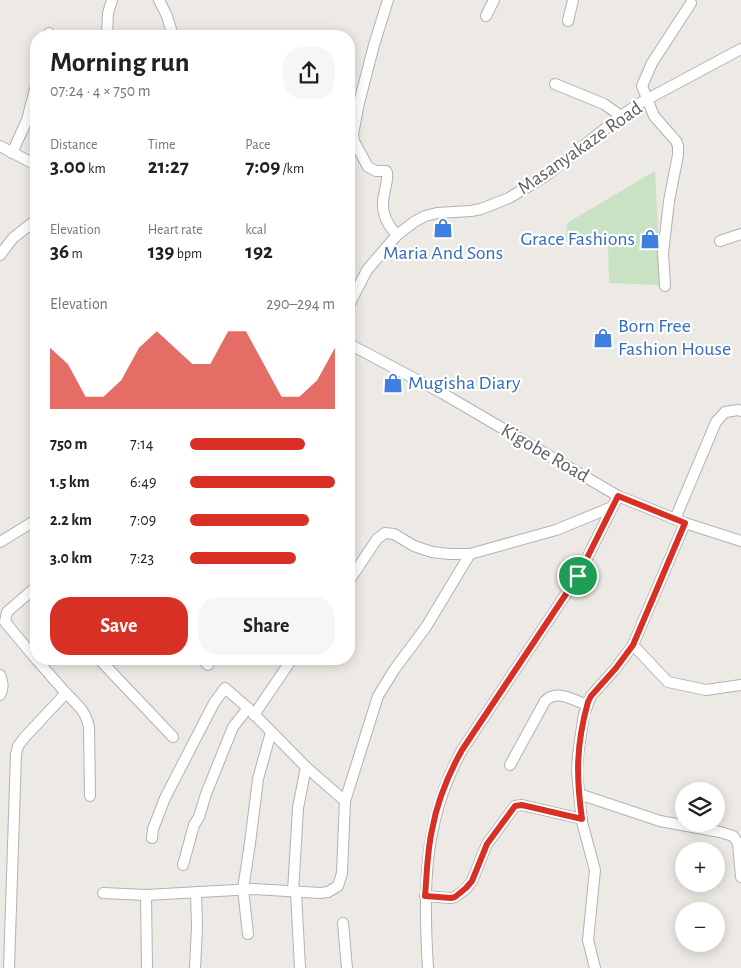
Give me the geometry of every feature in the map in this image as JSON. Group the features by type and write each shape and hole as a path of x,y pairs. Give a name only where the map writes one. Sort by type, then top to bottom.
{"street":[{"path":"107,30 108,13 112,0"},
{"path":"160,0 171,30"},
{"path":"355,122 358,103 388,0"},
{"path":"486,16 494,0"},
{"path":"568,22 573,0"},
{"name":"Masanyakaze Road","path":"665,286 663,253 678,146 676,141 654,116 642,86 649,70 691,3"},
{"name":"Masanyakaze Road","path":"355,293 367,270 397,235 414,222 425,216 437,213 476,210 509,198 547,175 602,129 621,116 648,99 741,49"},
{"path":"555,84 604,104 621,116"},
{"path":"12,152 27,120 30,108"},
{"path":"0,146 30,162"},
{"path":"355,147 368,167 386,171 388,174 383,200 383,213 390,228 397,235"},
{"path":"0,255 12,238 30,224"},
{"path":"720,241 741,234"},
{"name":"Kigobe Road","path":"355,350 442,393 618,496 680,521 741,541"},
{"path":"594,968 588,940 596,870 582,819 577,772 578,755 587,705 591,696 633,645 716,422 725,412 741,411"},
{"path":"428,968 425,896 432,830 436,810 452,768 462,750 578,576 618,496"},
{"path":"355,572 378,539 385,533 394,534 414,546 432,552 470,554 556,530 612,507"},
{"path":"0,542 30,524"},
{"path":"103,893 146,895 243,889 328,892 338,886 342,872 345,802 378,696 394,670 430,621 470,554"},
{"path":"30,594 7,612 5,622 30,652"},
{"path":"633,645 668,682 706,690 741,685"},
{"path":"41,665 66,694 81,707 87,717 89,727 90,796"},
{"path":"105,665 173,737"},
{"path":"183,865 194,825 199,817 206,794 233,727 251,711 287,665"},
{"path":"0,675 3,690 0,695"},
{"path":"152,838 153,829 165,798 214,703 225,688 345,802"},
{"path":"9,968 16,754 18,746 24,738 66,694"},
{"path":"510,765 549,697 558,694 587,705"},
{"path":"248,934 243,889 258,779 271,732"},
{"path":"300,968 295,892 298,808 306,766"},
{"path":"579,794 660,821 720,832 737,833 741,878"},
{"path":"425,896 451,898 466,888 472,881 487,844 515,806 522,805 582,819"},
{"path":"195,968 196,892"},
{"path":"146,895 147,968"},
{"path":"343,923 347,968"},
{"path":"0,937 10,940"}],"green space":[{"path":"655,171 661,285 609,283 608,240 566,242 567,223"}],"place":[{"name":"Maria And Sons","path":"443,228"},
{"name":"Grace Fashions","path":"650,239"},
{"name":"Born Free Fashion House","path":"603,338"},
{"name":"Mugisha Diary","path":"393,383"}],"route":[{"path":"618,496 685,523 633,645 588,702 581,729 577,772 582,819 522,805 515,806 484,849 472,881 466,888 451,898 425,896 436,810 452,768 462,750 578,576 618,496"}]}
